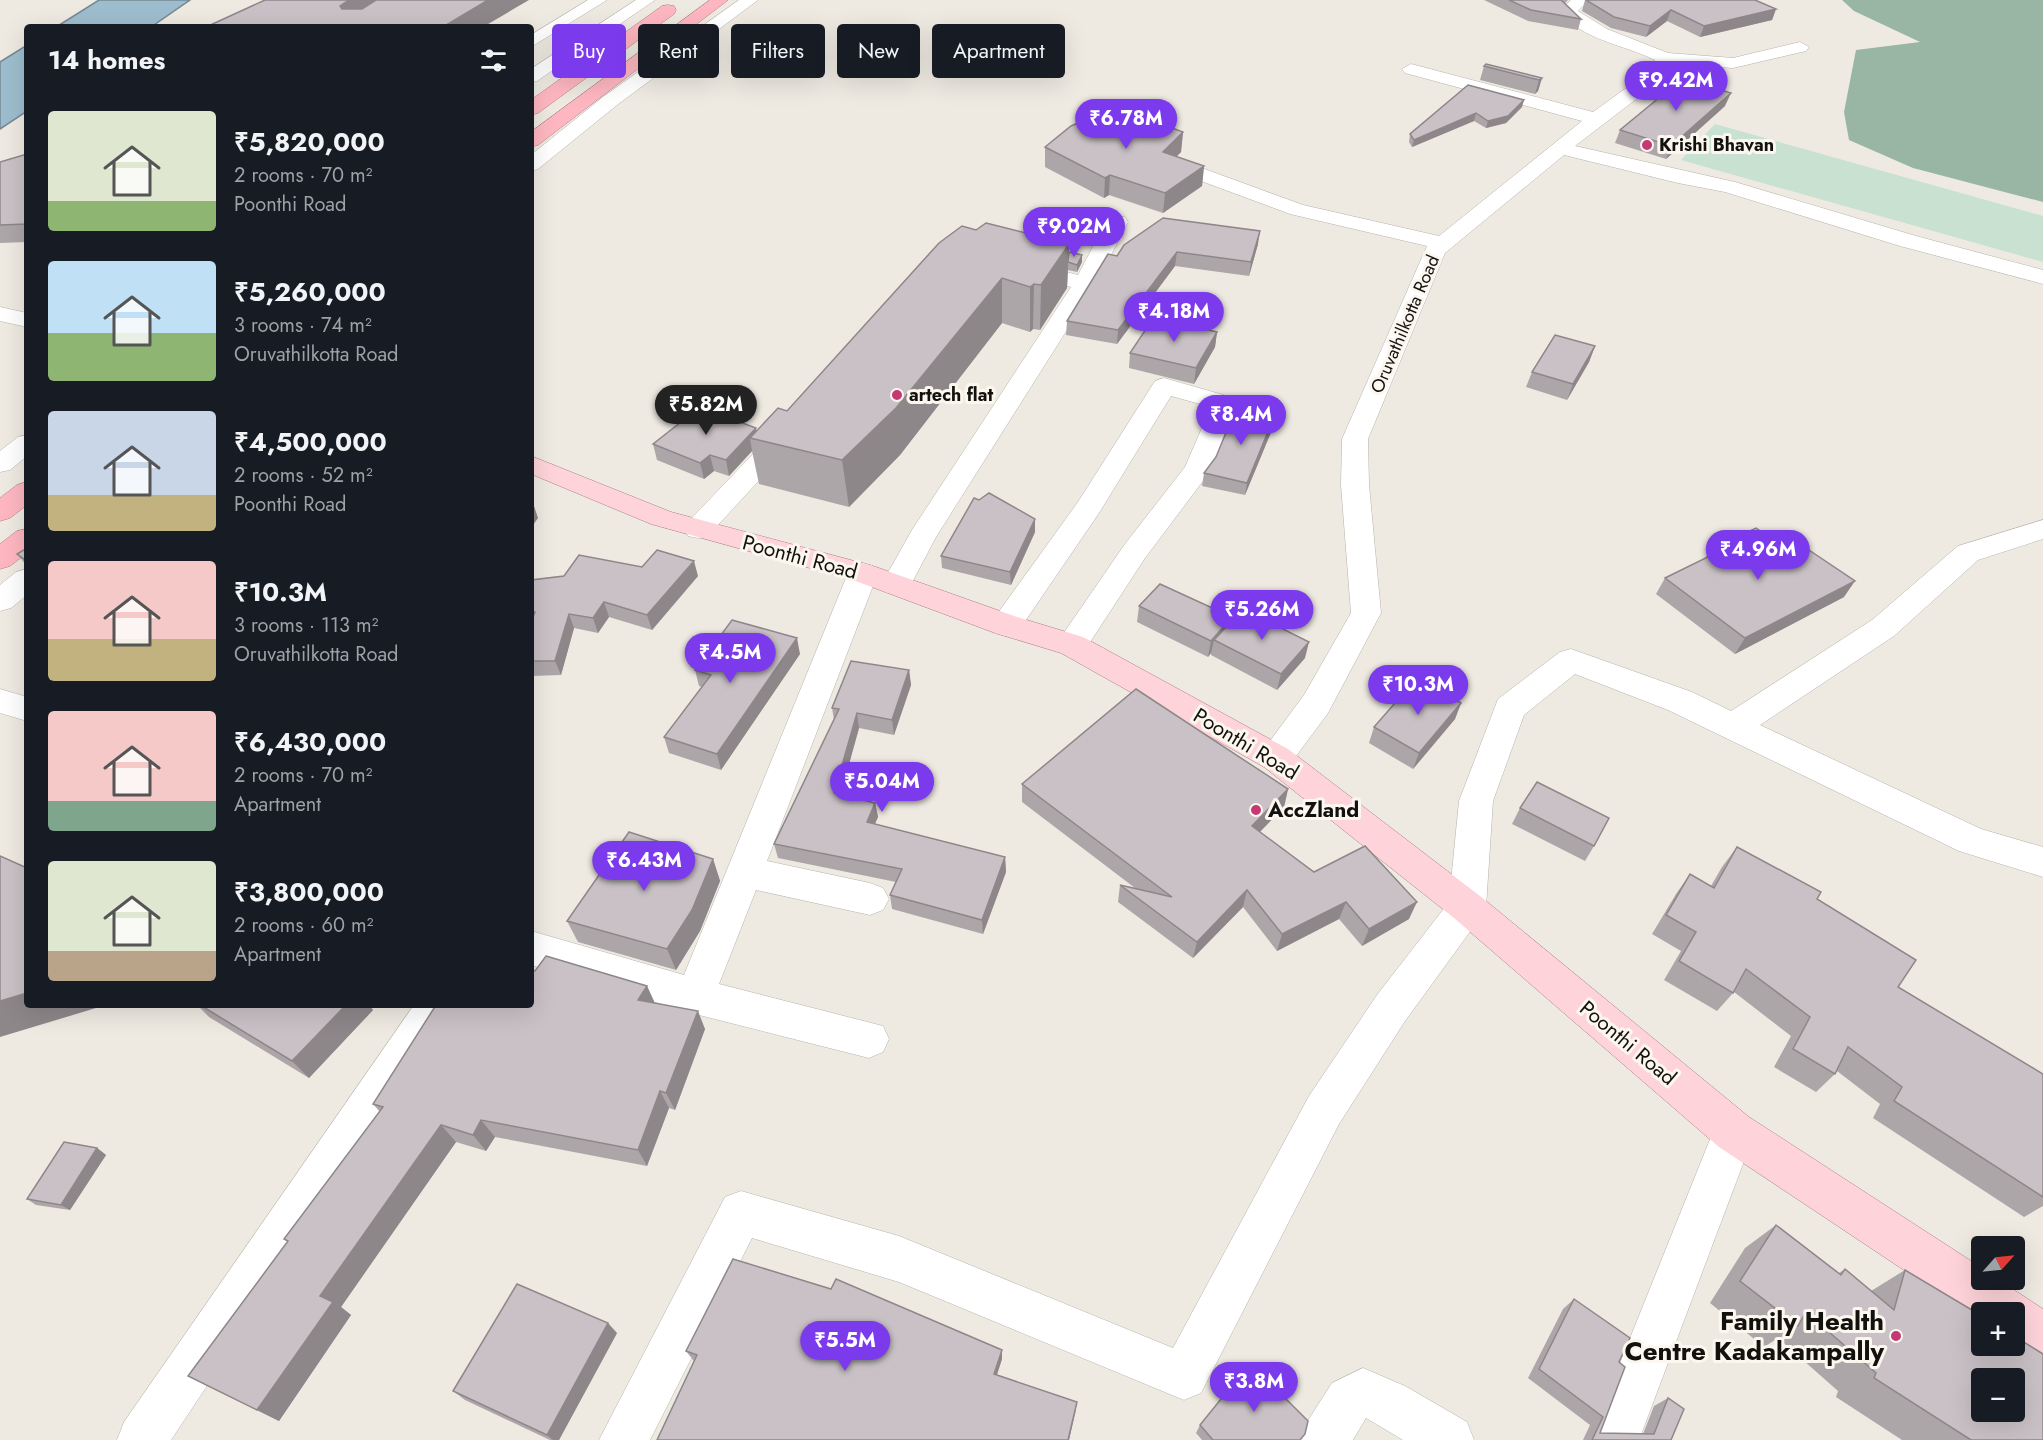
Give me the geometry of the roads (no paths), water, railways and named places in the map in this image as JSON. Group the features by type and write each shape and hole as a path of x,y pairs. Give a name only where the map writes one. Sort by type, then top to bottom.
{"highway":[{"path":"534,107 682,0"},
{"path":"534,139 720,0"},
{"path":"0,512 24,493"},
{"path":"0,559 24,540"}],"main road":[{"name":"Poonthi Road","path":"534,465 661,518 863,573 1006,625 1072,645 1276,758 1467,907 1734,1132 1992,1302"},
{"path":"2025,1325 2043,1337"}],"street":[{"path":"530,24 571,0"},
{"path":"534,40 598,0"},
{"path":"534,75 647,0"},
{"path":"534,163 610,102 750,0"},
{"path":"1581,0 1569,11 1579,23 1645,47 1664,58 1733,63 1800,47"},
{"name":"Oruvathilkotta Road","path":"1276,758 1316,704 1366,614 1355,485 1355,439 1435,250 1596,119 1663,70 1664,58"},
{"path":"1412,69 1596,119"},
{"path":"1560,148 1678,177 1728,186 1908,241 2042,277"},
{"path":"1184,168 1297,210 1443,243"},
{"path":"896,585 922,537 1085,284 1117,222"},
{"path":"1005,263 1085,284"},
{"path":"0,314 24,319"},
{"path":"1006,625 1089,507 1164,386 1225,403 1198,470 1136,551 1072,645"},
{"path":"698,529 804,416"},
{"path":"0,464 24,445"},
{"path":"1732,727 1883,628 1968,553 2043,529"},
{"path":"695,996 863,573"},
{"path":"0,601 24,581"},
{"path":"624,1440 741,1213 899,1259 1184,1376 1324,1110 1391,1008 1467,907 1476,801 1510,708 1571,660 1680,701 1972,841 2043,862"},
{"path":"0,701 24,708"},
{"path":"745,872 870,899"},
{"path":"534,949 695,996 869,1039"},
{"path":"142,1440 435,1008"},
{"path":"1614,1440 1734,1132"},
{"path":"1325,1440 1349,1400 1363,1392 1388,1403 1449,1440"}],"water":[{"path":"99,0 190,0 155,24 61,24"},
{"path":"24,47 24,113 0,129 0,62"}],"place":[{"name":"Krishi Bhavan","path":"1647,145"},
{"name":"artech flat","path":"897,395"},
{"name":"AccZland","path":"1256,810"},
{"name":"Family Health Centre Kadakampally","path":"1896,1336"}]}
